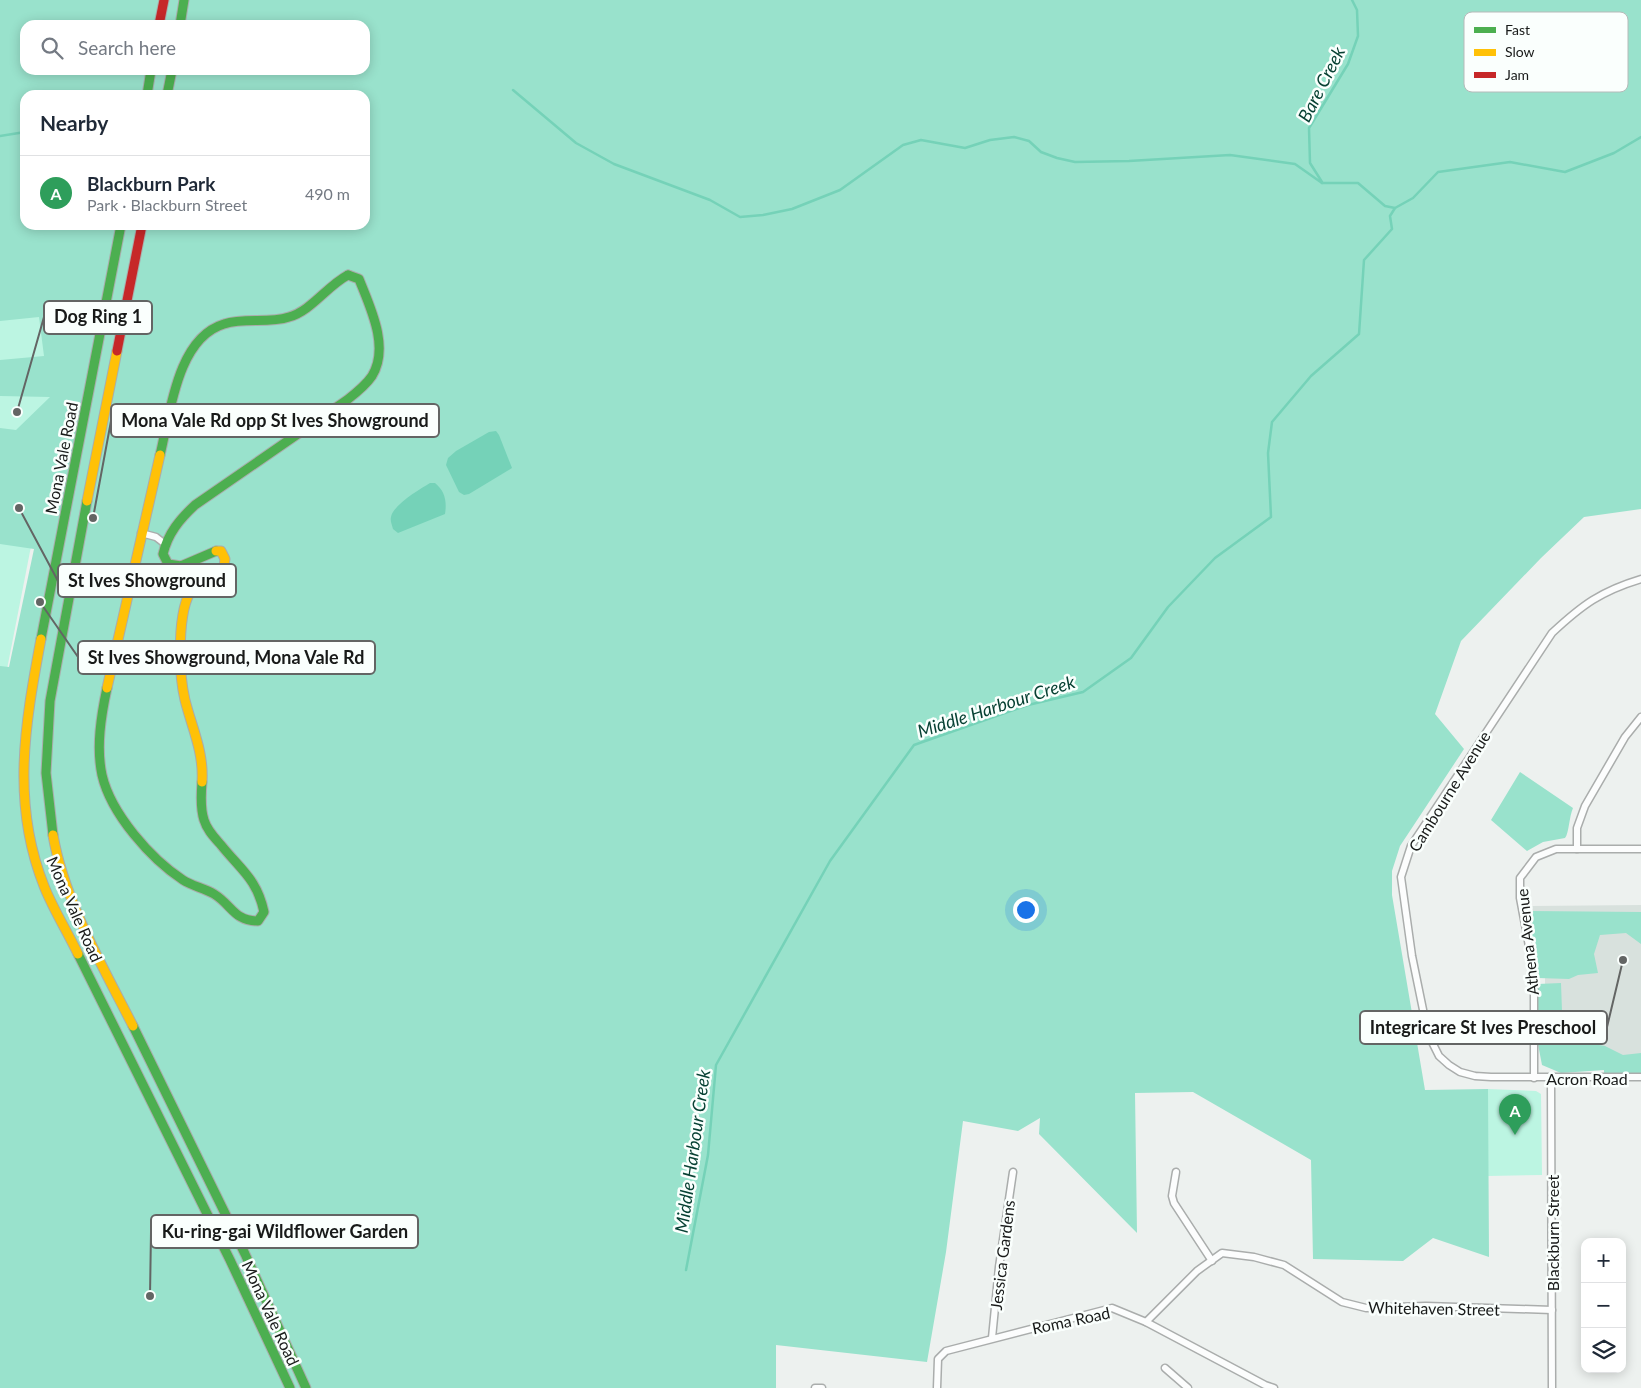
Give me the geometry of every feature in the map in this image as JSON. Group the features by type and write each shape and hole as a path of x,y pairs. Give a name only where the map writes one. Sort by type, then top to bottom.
{"main road":[{"path":"160,20 164,0"},
{"path":"181,20 184,0"},
{"path":"147,90 150,75"},
{"path":"168,90 171,75"},
{"name":"Mona Vale Road","path":"120,230 30,703 23,760 26,819 33,852 44,886 230,1260 290,1388"},
{"name":"Mona Vale Road","path":"141,230 79,542 50,701 46,773 50,817 55,846 72,899 86,931 241,1245 306,1388"},
{"path":"348,275 359,279 376,328 379,353 373,374 361,389 195,505 181,517 165,544 163,554 168,564 181,566 215,551 221,551 225,559 224,566 192,590 185,603 182,630 182,679 190,720 199,744 202,762 201,803 204,821 212,835 252,883 260,897 264,912 258,921 248,922 236,915 214,893 182,879 154,857 113,803 104,782 100,756 100,735 104,704 141,534 177,386 188,354 198,341 214,327 224,322 290,317 305,308 338,279 348,275"}],"street":[{"path":"141,534 156,537 165,544"},
{"name":"Cambourne Avenue","path":"1534,1078 1475,1076 1460,1072 1439,1056 1428,1034 1412,956 1401,877 1411,846 1552,633 1591,600 1619,586 1641,579"},
{"path":"1577,849 1577,828 1585,806 1625,737 1641,717"},
{"name":"Athena Avenue","path":"1534,1078 1534,973 1520,898 1520,878 1536,857 1556,850 1641,849"},
{"name":"Acron Road","path":"1534,1078 1641,1077"},
{"name":"Blackburn Street","path":"1551,1078 1552,1388"},
{"name":"Jessica Gardens","path":"992,1338 999,1267 1013,1172"},
{"path":"1176,1172 1172,1196 1174,1203 1212,1261"},
{"name":"Whitehaven Street","path":"1146,1322 1197,1271 1222,1253 1284,1265 1342,1302 1366,1308 1426,1306 1552,1310"},
{"name":"Roma Road","path":"937,1388 938,1359 946,1351 1112,1308 1146,1322 1274,1388"},
{"path":"1165,1368 1188,1388"},
{"path":"815,1388 822,1388"}],"shaded area":[{"path":"0,0 1641,0 1641,509 1584,517 1541,558 1461,641 1435,714 1464,749 1400,846 1392,871 1392,895 1425,1090 1488,1089 1489,1257 1433,1238 1403,1261 1313,1259 1311,1160 1193,1092 1135,1093 1137,1233 1039,1134 1040,1118 1018,1131 963,1121 946,1252 927,1362 776,1345 776,1388 0,1388 0,666 9,667 34,549 0,544 0,428 16,430 50,397 0,396 0,360 44,356 39,317 0,321"},
{"path":"0,244 77,311 0,705"},
{"path":"496,431 512,468 469,494 464,495 459,492 446,465 448,458 456,451 489,432"},
{"path":"430,483 435,483 443,493 446,505 445,514 398,533 393,529 391,523 393,512 408,498"},
{"path":"1520,772 1573,808 1565,838 1543,842 1527,851 1491,820"},
{"path":"1641,905 1641,1067 1545,1061 1545,975 1532,906"},
{"path":"1529,911 1641,912 1641,944 1626,933 1600,935 1594,954 1598,973 1578,975 1569,979 1538,978"},
{"path":"1561,983 1563,1039 1605,1046 1623,1055 1641,1053 1641,1075 1604,1074 1604,1070 1561,1073 1542,1065 1536,1034 1538,984"},
{"path":"1488,1089 1536,1091 1541,1094 1542,1175 1488,1176"}],"waterway":[{"name":"Bare Creek","path":"1322,182 1310,163 1309,128 1348,64 1358,36 1357,10 1352,0"},
{"path":"513,90 576,143 614,164 710,200 740,217 763,215 792,209 840,190 903,145 921,140 965,148 990,140 1014,137 1029,141 1041,152 1075,162 1230,155 1295,164 1322,183"},
{"path":"0,136 20,133"},
{"name":"Middle Harbour Creek","path":"1322,183 1358,183 1385,206 1395,208 1413,198 1438,172 1510,162 1565,172 1614,153 1641,137"},
{"name":"Middle Harbour Creek","path":"686,1270 708,1155 716,1065 830,861 914,745 1028,705 1083,692 1131,658 1168,607 1215,558 1271,517 1268,453 1272,422 1311,376 1359,334 1364,260 1392,229 1390,216 1395,208"}],"traffic: fast":[{"path":"181,20 184,0"},
{"path":"148,90 150,75"},
{"path":"168,90 171,75"},
{"path":"41,639 120,230"},
{"path":"216,551 181,566 168,564 163,554 168,539 175,527 195,505 347,400 364,386 372,376 377,365 379,353 379,340 373,314 359,279 348,275"},
{"path":"160,455 178,379 196,345 208,332 232,322 273,320 297,314 348,275"},
{"path":"53,835 46,773 50,701 87,501"},
{"path":"107,688 100,732 100,764 107,790 123,820 146,848 171,871 187,882 214,894 238,915 258,921 264,912 253,883 205,824 201,806 202,782"},
{"path":"78,954 230,1260 290,1388"},
{"path":"133,1026 245,1254 306,1388"}],"traffic: slow":[{"path":"87,501 117,351"},
{"path":"107,688 160,455"},
{"path":"202,782 199,750 183,689 180,642 184,611 193,588 204,578 224,566 225,559 221,551 216,551"},
{"path":"41,639 26,733 24,794 27,824 44,886 78,954"},
{"path":"53,835 58,859 75,908 97,957 133,1026"}],"traffic: jam":[{"path":"160,20 164,0"},
{"path":"117,351 141,230"}],"place":[{"name":"Dog Ring 1","path":"17,412"},
{"name":"St Ives Showground","path":"19,508"},
{"name":"Mona Vale Rd opp St Ives Showground","path":"93,518"},
{"name":"St Ives Showground, Mona Vale Rd","path":"40,602"},
{"name":"Integricare St Ives Preschool","path":"1623,960"},
{"name":"Blackburn Park","path":"1515,1135"},
{"name":"Ku-ring-gai Wildflower Garden","path":"150,1296"}]}
